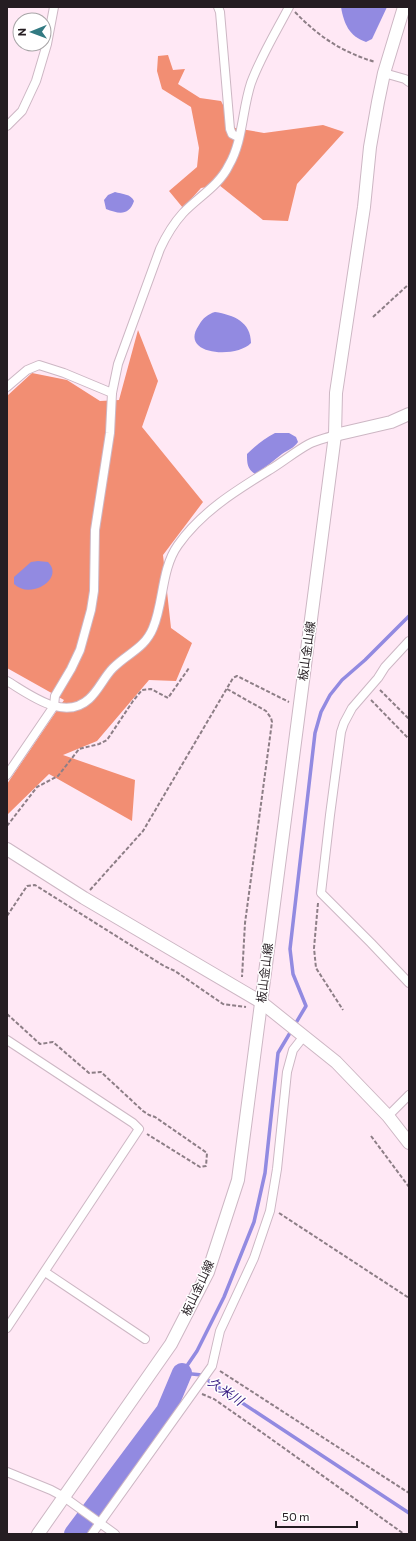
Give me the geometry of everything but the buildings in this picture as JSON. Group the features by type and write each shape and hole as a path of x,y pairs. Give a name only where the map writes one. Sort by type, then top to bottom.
{"main road":[{"name":"板山金山線","path":"38,1534 171,1344 208,1272 238,1180 335,435 336,393 364,207 370,147 378,102 386,69 404,7"},
{"path":"335,435 391,422 409,414"},
{"path":"7,849 84,898 261,1002 336,1062 388,1116 409,1143"}],"street":[{"path":"7,126 22,111 36,81 47,44 54,7"},
{"path":"218,7 220,12 230,129 232,134 238,137"},
{"path":"7,774 54,706 55,696 80,650 91,610 94,592 95,530 110,433 112,393 118,364 163,243 168,231 183,213 223,176 234,156 251,84 260,62 292,9"},
{"path":"386,69 409,82"},
{"path":"7,387 27,370 39,364 112,393"},
{"path":"7,681 45,704 74,707 83,704 90,698 112,668 142,646 148,639 154,627 170,562 177,546 189,530 206,513 233,493 309,444 335,435"},
{"path":"409,641 385,667 373,684 352,708 344,723 341,732 330,815 322,893 409,983"},
{"path":"92,1534 198,1388 210,1369 220,1331 254,1258 270,1211 277,1169 287,1072 293,1050 304,1036"},
{"path":"7,1040 133,1123 139,1129 7,1328"},
{"path":"388,1116 409,1095"},
{"path":"45,1272 145,1338"},
{"path":"7,1472 64,1497 99,1524 115,1534"}],"path":[{"path":"292,9 318,34 344,51 374,62 386,69"},
{"path":"373,317 409,284"},
{"path":"7,826 38,787 58,776 79,749 100,744 107,740 142,690 151,689 168,698 189,668"},
{"path":"84,898 143,831 233,678 237,676 299,707"},
{"path":"373,684 409,719"},
{"path":"227,689 266,711 272,722 245,923 241,990"},
{"path":"365,693 409,739"},
{"path":"7,916 27,886 35,885 164,966 175,971 223,1004 246,1007"},
{"path":"322,893 319,898 314,948 316,968 343,1010"},
{"path":"7,1014 40,1044 53,1042 89,1073 101,1072 143,1111 155,1117 207,1153 206,1166 200,1167 139,1129"},
{"path":"370,1136 409,1187"},
{"path":"270,1211 282,1214 409,1298"},
{"path":"210,1369 409,1493"},
{"path":"198,1388 404,1534"}],"shaded area":[{"path":"341,7 387,7 372,39 366,42 355,36 348,29"},
{"path":"168,55 173,70 185,69 178,84 200,98 221,101 235,128 264,133 323,125 344,132 297,184 288,221 263,220 219,185 201,188 183,208 169,191 197,167 199,148 191,107 162,89 157,71 158,56"},
{"path":"115,192 129,196 133,199 134,201 132,206 129,209 119,213 106,209 104,200 108,195"},
{"path":"215,312 229,315 245,325 250,336 251,343 244,348 222,352 202,348 196,343 195,335 202,320"},
{"path":"138,330 158,381 142,427 203,502 163,555 171,628 192,643 176,681 149,680 97,741 63,755 135,780 132,821 49,774 7,815 7,784 64,700 7,668 7,396 32,373 67,380 100,401 119,400"},
{"path":"275,433 289,433 296,437 298,442 255,474 248,466 247,454 260,442"},
{"path":"31,562 48,562 52,568 52,575 49,581 36,589 28,590 14,584 14,577"}],"waterway":[{"path":"409,616 365,660 342,680 330,695 321,712 315,733 290,949 293,974 306,1006 278,1053 265,1173 254,1222 224,1297 197,1351 182,1373 202,1375 409,1513"},
{"name":"久米川","path":"74,1534 166,1411 182,1373"}]}
